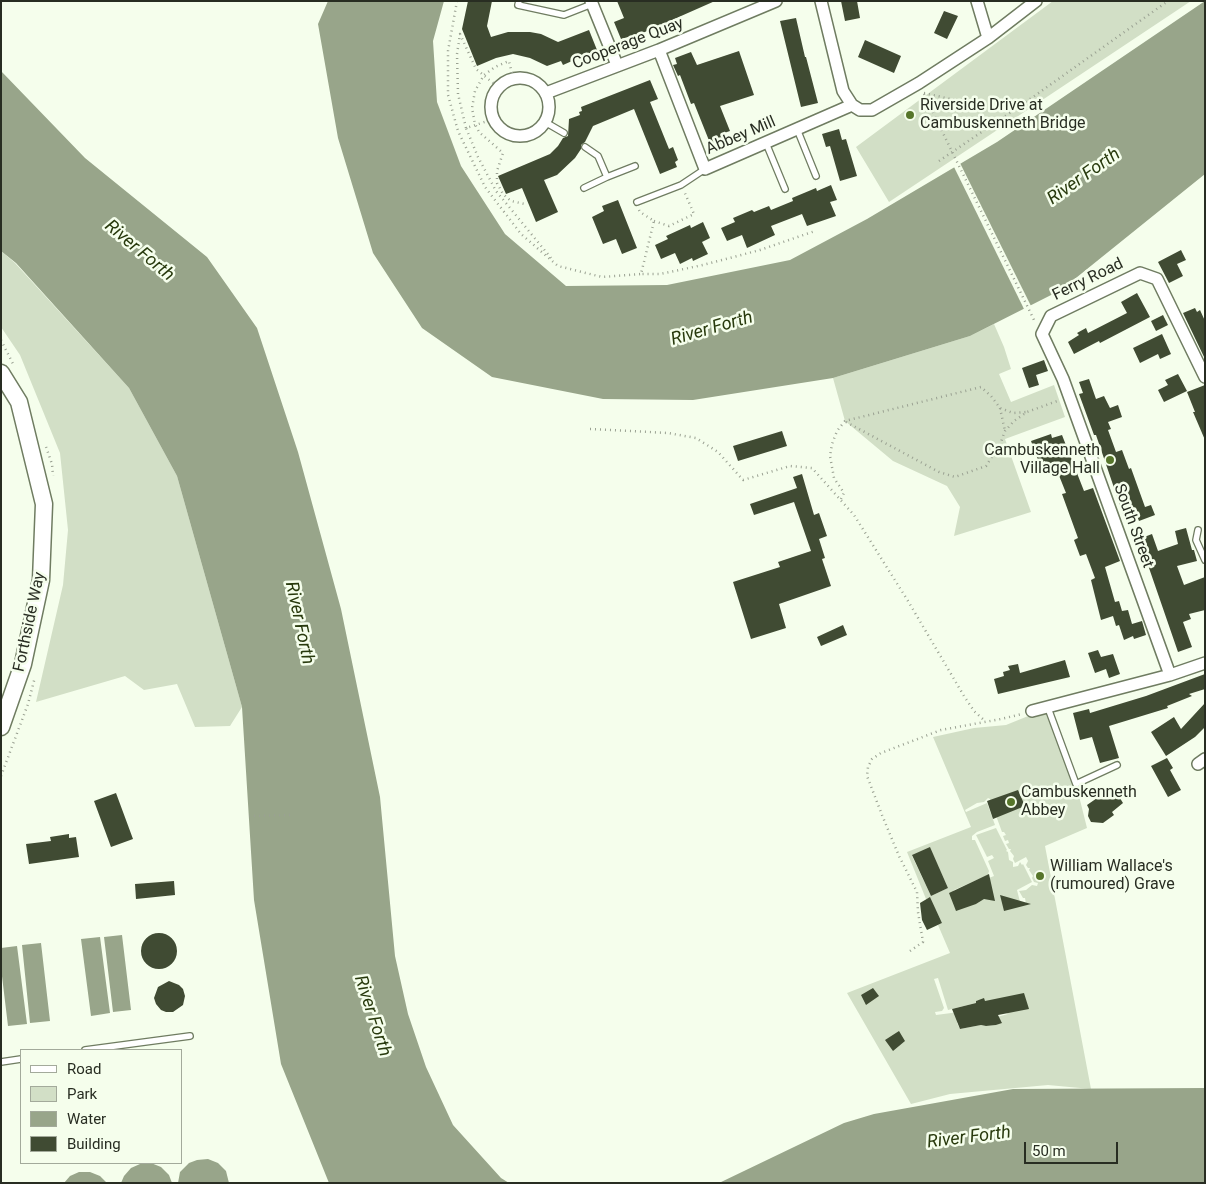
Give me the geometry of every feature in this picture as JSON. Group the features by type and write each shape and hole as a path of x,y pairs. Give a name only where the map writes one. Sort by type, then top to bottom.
{"street":[{"name":"Cooperage Quay","path":"546,93 659,50 776,1"},
{"path":"821,1 843,91 852,105 860,110 872,110 921,88 1036,1"},
{"path":"977,1 988,38"},
{"path":"591,2 617,65"},
{"name":"Abbey Mill","path":"659,50 706,169 852,105"},
{"path":"520,77 535,82 546,93 550,108 545,122 539,129 523,136 514,135 499,127 494,119 491,102 498,87 513,78 520,77"},
{"name":"Ferry Road","path":"1042,334 1051,316 1140,273 1157,279 1205,377"},
{"name":"South Street","path":"1042,334 1069,397 1170,675"},
{"name":"Forthside Way","path":"1,372 19,402 44,504 42,580 23,664 1,727"},
{"path":"1032,711 1170,675 1205,663"}],"lane":[{"path":"519,1 518,6 564,15 591,2"},
{"path":"545,122 564,133"},
{"path":"797,129 816,176"},
{"path":"766,143 785,189"},
{"path":"585,147 598,156 607,177"},
{"path":"584,188 634,166"},
{"path":"637,202 681,185 706,169"},
{"path":"1198,530 1196,540 1205,560"},
{"path":"1048,708 1076,784 1116,765"},
{"path":"92,1049 190,1036"},
{"path":"1,1062 20,1059"}],"path":[{"path":"457,1 448,51 448,95 458,131 485,187 521,234 558,266 602,277 660,274 760,250 816,231"},
{"path":"939,161 1168,1"},
{"path":"498,87 476,69 460,34 457,54 458,94 466,128 478,157 496,191 522,225 558,266"},
{"path":"513,78 509,61 495,67 484,76 475,91 472,108 475,124 479,132 504,153 497,171 497,183 503,194 511,201 526,204"},
{"path":"921,88 955,100 992,104 1014,109"},
{"path":"921,88 1030,313"},
{"path":"466,128 494,119"},
{"path":"637,202 640,212 654,221 669,226 694,214 681,185"},
{"path":"641,274 654,221"},
{"path":"841,499 844,493 834,478 830,456 837,431 845,421 981,387 1000,408 1005,431"},
{"path":"845,421 939,472 955,477 986,466 1001,442 1005,431 1014,421 1027,412 1069,397"},
{"path":"1000,408 1013,413 1027,412"},
{"path":"590,429 668,434 696,438 718,452 743,480 790,466 812,468 854,515 964,696 974,711 985,721"},
{"path":"910,951 923,942 917,892 899,856 867,776 868,767 872,759 881,753 940,730 1001,719 1032,711"},
{"path":"249,816 290,815"}],"green space":[{"path":"1053,1 1191,1 889,202 856,147"},
{"path":"1,251 15,263 129,388 177,476 242,707 230,726 195,727 177,684 144,690 125,676 36,702 63,585 68,530 60,453 20,355 1,327"},
{"path":"994,324 1011,369 999,374 1011,402 1054,385 1065,417 1005,439 1031,512 954,536 960,507 947,486 893,461 845,421 833,378 970,336"},
{"path":"1048,708 1076,784 1087,828 1045,846 1091,1089 1048,1085 950,1094 911,1104 847,993 950,953 938,925 942,923 930,898 926,899 907,852 971,827 933,737 974,728 1006,725","holes":["988,798 1002,832 1006,835 1003,836 1005,841 1008,840 1009,843 1006,844 1011,849 1010,851 1014,856 1015,863 1026,857 1028,861 1026,865 1030,868 1029,870 1034,882 1038,883 1037,886 1032,885 1026,890 1019,891 1023,898 1025,898 1026,904 1021,906 1017,890 1032,882 1023,864 1020,862 1018,866 1013,867 1013,862 1009,860 1008,852 996,828 976,835 987,857 992,855 994,858 988,861 994,876 989,878 979,902 976,904 953,892 988,875 989,871 975,840 972,840 972,836 995,825 987,803 966,812 965,810 977,803 984,802","930,848 948,888 931,896 912,856","938,978 948,1010 976,1003 978,1000 985,1001 1008,1014 997,1017 1002,1022 996,1025 981,1025 960,1029 957,1023 960,1021 959,1012 936,1015 935,1012 942,1011 944,1008 934,979"]}],"water":[{"name":"River Forth","path":"328,1 444,1 433,41 437,102 461,166 505,234 566,286 667,285 790,260 867,219 997,142 1205,1 1205,174 1061,290 970,336 833,378 693,400 603,399 492,377 422,328 373,253 338,138 318,24"},
{"name":"River Forth","path":"1,71 85,158 207,257 257,328 298,452 341,609 380,797 395,956 408,1014 426,1067 453,1125 501,1178 509,1183 329,1183 281,1064 254,900 242,707 177,476 129,388 16,263 1,251"},
{"path":"122,935 131,1010 113,1012 104,937"},
{"path":"100,937 110,1013 91,1016 81,939"},
{"path":"41,943 50,1021 30,1023 22,945"},
{"path":"17,946 27,1024 8,1026 1,968 1,948"},
{"name":"River Forth","path":"1205,1088 1205,1183 719,1183 844,1123 874,1114 1013,1089"},
{"path":"208,1159 218,1163 226,1171 229,1183 178,1183 180,1172 189,1163"},
{"path":"140,1164 154,1164 161,1167 169,1175 172,1183 121,1183 131,1168"},
{"path":"79,1172 90,1172 100,1176 107,1183 64,1183 70,1176"}],"pier":[{"path":"959,161 1032,308 1025,311 953,165"}],"building":[{"path":"468,1 492,1 487,26 491,37 508,32 530,32 541,34 558,42 589,30 597,50 563,65 561,61 547,66 530,58 513,54 496,58 477,66 462,29"},
{"path":"617,1 715,1 629,39 628,37 621,39 614,22 624,18"},
{"path":"841,1 857,1 860,18 845,21"},
{"path":"944,11 958,16 947,39 934,33"},
{"path":"796,18 818,103 801,107 780,21"},
{"path":"865,40 901,56 894,73 858,57"},
{"path":"739,51 754,95 720,106 730,131 724,133 728,141 712,148 694,103 691,104 680,75 678,76 673,65 677,64 675,58 691,52 697,65"},
{"path":"650,80 658,99 650,102 669,149 673,147 678,160 675,162 677,167 660,174 634,109 593,126 575,158 557,175 544,180 558,212 536,222 522,188 506,194 498,176 550,154 563,138 568,136 569,119 580,115 581,107"},
{"path":"839,129 842,140 846,139 857,176 840,181 830,146 826,147 822,134"},
{"path":"831,185 837,200 830,202 836,216 807,226 802,214 771,226 775,235 747,248 742,235 727,241 721,228 735,222 733,218 752,210 754,212 769,206 771,210 793,201 792,198 816,188 817,191"},
{"path":"618,200 637,248 622,254 616,239 603,244 592,217 604,211 602,206"},
{"path":"703,222 710,238 702,242 708,254 693,261 692,258 680,264 675,253 661,259 655,245 668,239 666,236 690,225 691,228"},
{"path":"1181,250 1186,260 1177,264 1183,276 1169,283 1158,262"},
{"path":"1137,293 1150,317 1074,354 1068,342 1079,335 1077,333 1086,328 1088,333 1127,313 1121,302"},
{"path":"1195,308 1197,312 1200,310 1205,321 1205,359 1183,313"},
{"path":"1163,315 1168,325 1156,331 1151,321"},
{"path":"1162,334 1171,354 1160,359 1158,354 1140,363 1133,348"},
{"path":"1044,360 1048,371 1036,375 1039,385 1029,388 1022,368"},
{"path":"1178,374 1187,391 1164,402 1158,390 1168,385 1165,380"},
{"path":"1089,379 1096,399 1104,396 1110,408 1118,405 1122,417 1108,422 1111,429 1108,430 1116,452 1122,450 1129,469 1131,468 1145,507 1151,505 1155,515 1139,521 1137,516 1125,520 1096,435 1094,435 1079,394 1083,393 1079,382"},
{"path":"1205,385 1205,440 1187,392"},
{"path":"782,431 787,446 738,461 733,446"},
{"path":"1051,434 1052,438 1062,435 1084,491 1093,488 1120,561 1105,567 1115,602 1119,601 1122,611 1128,610 1132,624 1142,621 1146,635 1134,639 1133,636 1124,640 1119,625 1116,626 1113,616 1101,620 1091,580 1095,578 1086,554 1080,556 1074,540 1078,538 1062,494 1066,493 1058,473 1051,475 1045,461 1039,463 1031,441"},
{"path":"802,474 814,515 819,513 827,536 819,539 825,558 822,559 831,586 779,604 786,628 751,639 733,582 780,567 778,562 811,551 794,502 754,515 750,504 797,488 793,477"},
{"path":"1186,528 1197,561 1177,566 1184,585 1205,577 1205,610 1189,614 1191,619 1183,622 1192,647 1178,652 1139,539 1152,534 1158,551 1178,544 1175,531"},
{"path":"843,625 847,635 821,646 817,637"},
{"path":"1098,650 1101,657 1113,654 1120,674 1109,678 1106,669 1095,673 1088,653"},
{"path":"1065,660 1070,677 998,694 994,679 1004,676 1003,672 1010,670 1008,666 1018,664 1020,673"},
{"path":"1205,674 1205,689 1189,694 1192,696 1167,706 1168,708 1109,726 1119,758 1100,763 1092,737 1080,740 1073,713 1089,709 1090,713 1146,696"},
{"path":"1205,703 1205,727 1195,737 1166,756 1151,732 1174,717 1181,729"},
{"path":"1167,758 1173,768 1170,770 1181,790 1168,797 1151,766"},
{"path":"1113,787 1123,803 1112,812 1114,815 1103,823 1091,822 1088,816 1089,809 1087,805"},
{"path":"1018,790 1025,806 993,819 987,801"},
{"path":"116,793 133,839 111,847 94,801"},
{"path":"69,834 69,838 76,837 79,857 29,864 26,844 51,841 50,837"},
{"path":"930,847 948,888 931,896 912,855"},
{"path":"989,874 995,901 984,899 956,911 949,893"},
{"path":"174,881 175,895 136,899 135,884"},
{"path":"1000,895 1031,904 1004,911"},
{"path":"930,897 942,923 927,930 922,920 920,903"},
{"path":"159,933 171,939 177,951 171,963 159,969 147,963 141,951 147,939"},
{"path":"169,981 179,985 183,989 185,996 183,1005 173,1012 161,1010 154,998 158,987"},
{"path":"873,988 879,996 866,1005 861,995"},
{"path":"1024,993 1029,1009 998,1015 1002,1023 996,1025 981,1025 960,1029 952,1009 976,1003 976,1001 984,998 985,1001"},
{"path":"899,1031 905,1041 893,1051 885,1040"}],"place":[{"name":"Riverside Drive at Cambuskenneth Bridge","path":"910,115"},
{"name":"Cambuskenneth Village Hall","path":"1110,460"},
{"name":"Cambuskenneth Abbey","path":"1011,802"},
{"name":"William Wallace's (rumoured) Grave","path":"1040,876"}]}
